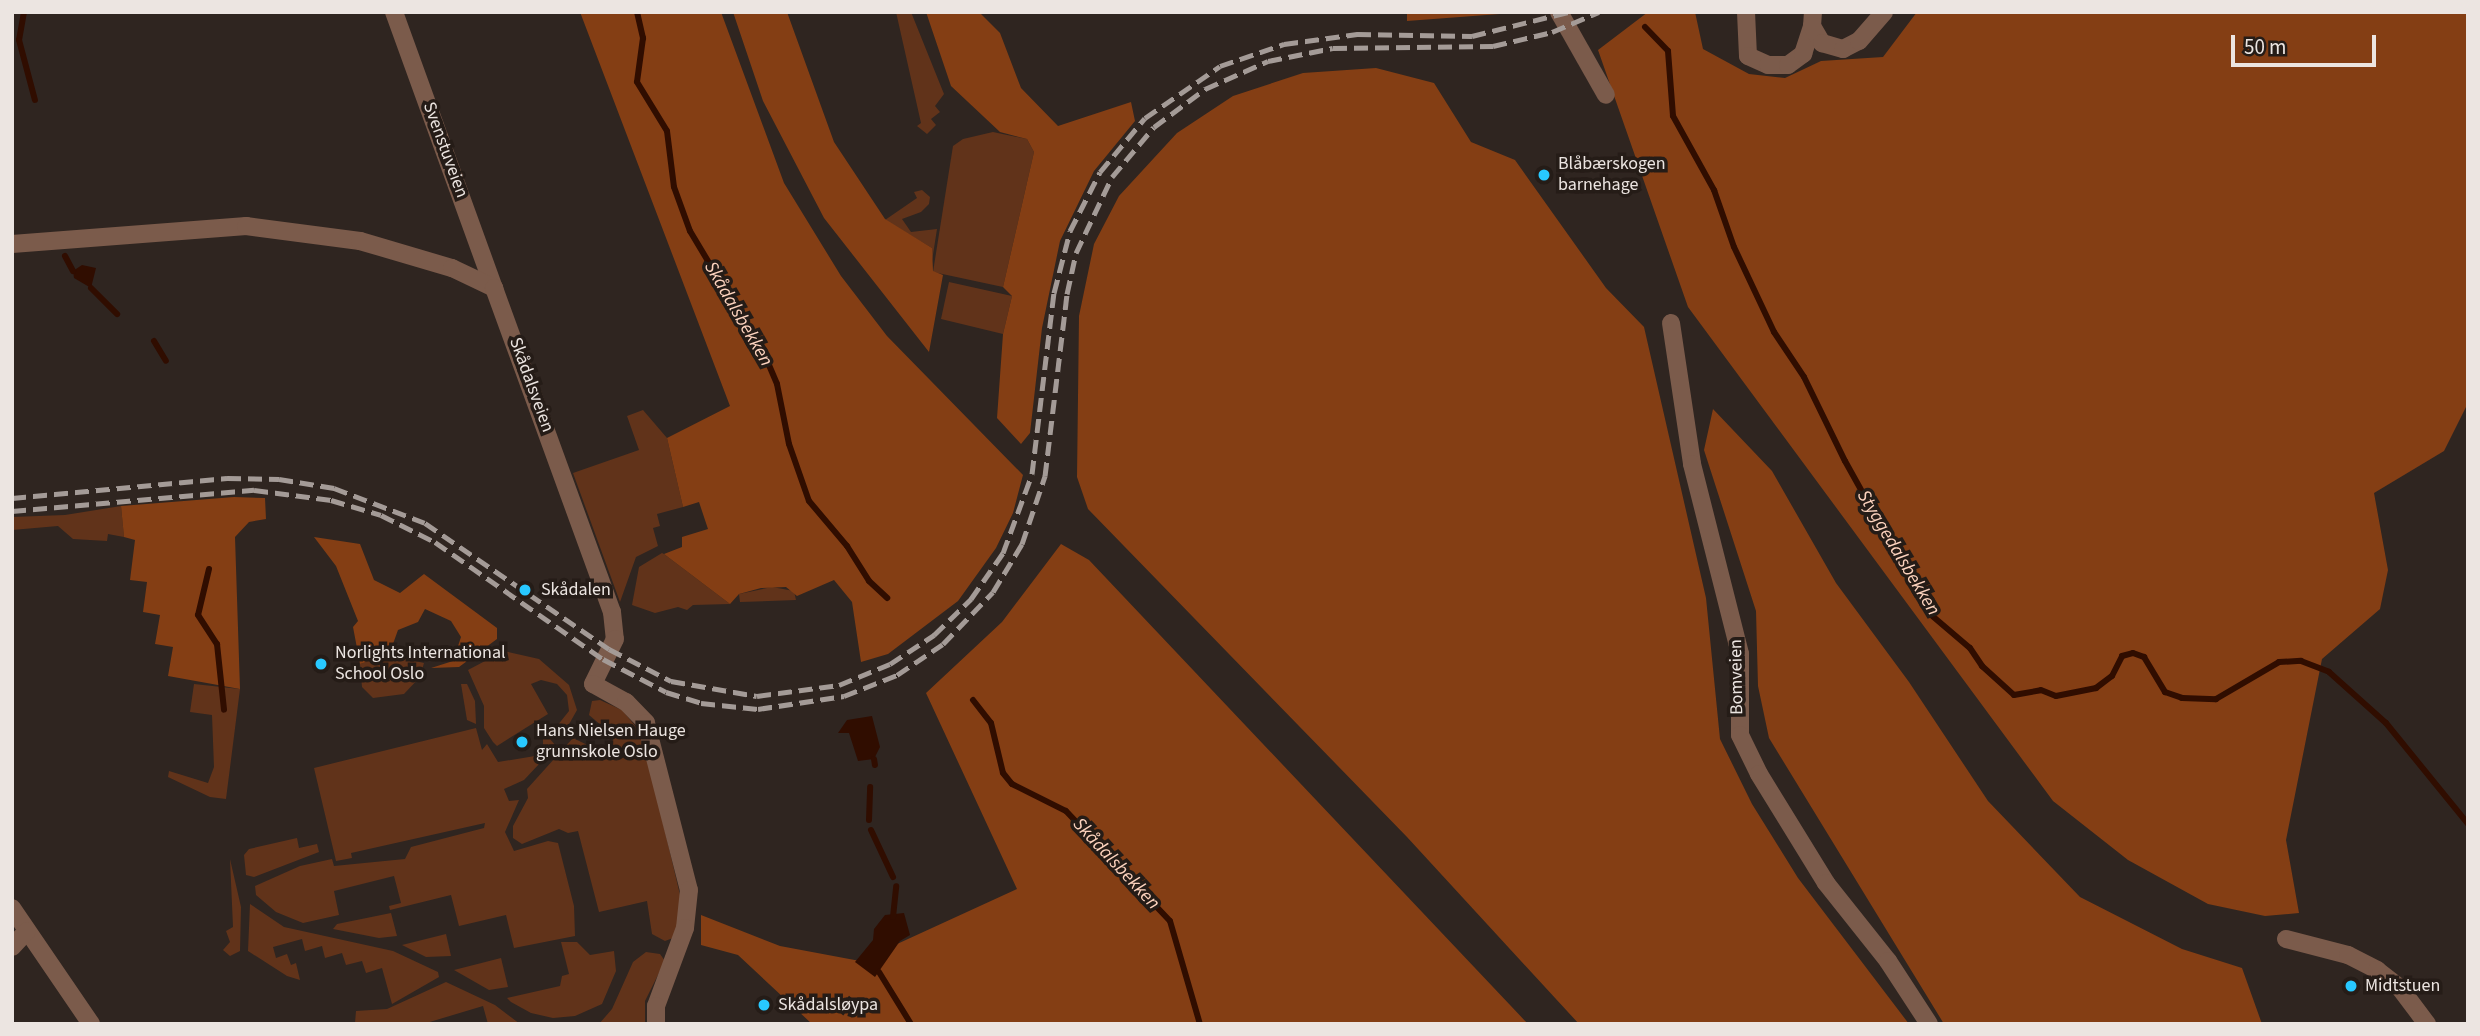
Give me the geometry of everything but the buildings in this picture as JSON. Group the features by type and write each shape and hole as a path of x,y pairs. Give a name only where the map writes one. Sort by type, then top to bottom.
{"street":[{"name":"Svenstuveien","path":"394,12 494,288"},
{"path":"1559,12 1606,95"},
{"path":"1746,12 1748,56 1769,65 1788,65 1803,54 1812,19"},
{"path":"1812,19 1822,43 1843,49 1859,41 1884,12"},
{"path":"12,244 246,226 360,241 452,268 494,288"},
{"name":"Skådalsveien","path":"494,288 612,612 615,639 593,684 626,702 646,723 689,890 685,928 656,1006 656,1024"},
{"name":"Bomveien","path":"1671,323 1692,464 1738,640 1740,735 1759,774 1826,883 1888,961 1929,1024"},
{"path":"12,908 91,1024"},
{"path":"12,947 27,931"},
{"path":"2287,939 2348,955 2377,970 2400,988 2427,1024"}],"shaded area":[{"path":"580,12 721,12 784,183 841,276 887,336 1023,475 1013,513 996,548 958,601 888,654 861,662 852,602 834,580 797,596 786,587 761,588 739,594 730,604 664,554 682,547 682,537 708,529 699,502 683,507 667,438 730,406"},
{"path":"733,12 787,12 834,142 885,219 932,248 933,271 943,275 929,352 824,218 763,101"},
{"path":"896,12 911,12 944,94 935,106 940,112 931,119 936,125 927,134 917,126 921,123"},
{"path":"926,12 979,12 1000,33 1021,88 1058,126 1131,102 1135,121 1094,171 1060,241 1042,328 1030,433 1021,444 997,418 1003,334 1012,296 1003,287 1034,152 1027,139 1000,132 951,86"},
{"path":"1407,12 1527,12 1407,21"},
{"path":"1648,12 1695,12 1703,49 1749,74 1785,78 1821,61 1883,57 1917,12 2468,12 2468,403 2444,451 2374,493 2388,570 2380,609 2322,659 2286,840 2299,913 2265,916 2208,904 2128,860 2053,801 1688,307 1598,50"},
{"path":"1376,68 1434,83 1471,142 1515,160 1606,288 1644,327 1706,598 1720,739 1752,804 1798,878 1909,1024 1579,1024 1407,837 1088,509 1077,477 1079,316 1094,244 1119,196 1177,133 1233,96 1303,73"},
{"path":"993,132 1027,139 1034,152 1003,287 933,272 953,146 963,139"},
{"path":"922,190 930,197 929,204 921,212 902,219 911,232 937,229 932,261 932,248 885,220 917,198 914,192"},
{"path":"82,265 96,268 91,288 74,278 73,271"},
{"path":"949,282 1012,296 1003,334 941,319"},
{"path":"1713,409 1772,471 1836,583 1909,682 1988,801 2080,897 2182,949 2242,968 2262,1024 1944,1024 1769,738 1758,686 1756,611 1704,450"},
{"path":"643,410 667,438 683,507 657,514 660,526 653,528 658,546 636,557 620,602 573,473 639,450 627,416"},
{"path":"234,497 265,498 266,519 249,522 235,537 240,689 168,676 173,647 155,644 160,615 143,612 147,582 130,580 135,540 124,537 121,506"},
{"path":"121,506 124,537 108,534 107,541 73,539 58,526 12,530 12,517 65,515"},
{"path":"314,537 360,544 374,580 400,593 424,574 497,628 497,639 459,667 431,668 453,661 461,637 451,621 425,609 418,622 398,630 389,655 360,664 353,627 358,621 336,566"},
{"path":"1061,544 1089,560 1528,1024 812,1024 738,955 701,945 701,915 780,946 860,961 1017,889 926,693 1002,622"},
{"path":"662,553 730,604 693,605 687,610 678,607 655,613 632,605 639,567"},
{"path":"772,587 794,591 796,600 740,602 739,594"},
{"path":"504,651 539,659 569,685 577,710 563,735 557,726 569,711 567,695 557,684 541,680 531,684 548,714 497,746 493,742 484,728 484,706 468,670"},
{"path":"389,655 424,663 420,677 404,694 373,698 362,687 360,664"},
{"path":"194,684 240,689 226,799 210,797 168,777 169,771 208,783 214,767 212,715 190,712"},
{"path":"461,684 467,684 475,701 476,724 467,720"},
{"path":"600,700 622,710 642,734 681,899 677,929 673,938 665,941 652,934 647,901 599,912 578,831 568,833 559,829 522,844 513,838 513,826 528,798 527,789 573,738 604,753 615,737 589,715 592,701"},
{"path":"872,716 880,747 874,759 858,761 849,733 838,733 847,720"},
{"path":"476,728 482,750 487,744 498,762 535,756 543,746 543,731 556,746 524,780 504,789 509,801 519,800 505,832 514,851 548,841 558,843 574,906 575,936 514,948 506,915 459,926 451,895 390,910 389,906 401,903 394,876 334,891 339,915 303,923 276,912 256,895 255,886 300,866 332,859 334,866 405,859 411,847 484,828 485,823 351,853 352,858 336,861 314,768"},
{"path":"297,838 299,848 317,844 319,852 254,877 246,875 244,855 249,849"},
{"path":"230,859 241,907 240,951 230,956 223,950 230,942 226,931 233,927"},
{"path":"250,904 284,927 393,951 438,972 439,977 392,1004 382,968 366,973 362,961 346,965 342,953 325,958 322,946 305,951 302,939 273,947 276,958 287,954 291,965 296,963 300,980 287,976 248,951"},
{"path":"391,913 397,936 379,938 333,929 337,924"},
{"path":"904,913 910,935 900,941 875,977 855,962 873,940 874,929 885,915"},
{"path":"446,934 451,956 426,957 402,945"},
{"path":"561,942 577,942 590,955 614,951 616,971 602,1004 575,1016 553,1018 531,1013 511,1002 507,998 560,986 562,976 569,974"},
{"path":"646,952 660,954 665,961 645,1001 645,1024 599,1024 612,1009 633,962"},
{"path":"501,958 508,987 489,990 454,970"},
{"path":"446,982 495,1005 520,1024 488,1024 483,1006 423,1024 355,1023 356,1011 387,1009"}],"waterway":[{"path":"24,12 19,40 35,100"},
{"name":"Skådalsbekken","path":"637,12 643,38 637,82 667,131 674,187 690,231 766,358 777,384 789,444 809,501 847,546 869,581 887,598"},
{"name":"Styggedalsbekken","path":"1645,27 1668,51 1673,116 1714,190 1734,247 1774,332 1804,377 1845,461 1930,614 1970,648 1982,666 2014,695 2041,690 2056,696 2096,688 2112,676 2122,656 2133,653 2144,657 2165,692 2182,698 2216,699 2279,662 2301,661 2329,672 2386,723 2468,824"},
{"path":"65,256 73,271"},
{"path":"91,288 117,314"},
{"path":"154,341 166,361"},
{"path":"209,569 198,615 217,644 224,710"},
{"name":"Skådalsbekken","path":"973,700 991,723 1003,773 1012,784 1066,811 1170,921 1200,1024"},
{"path":"874,759 875,765"},
{"path":"869,820 870,787"},
{"path":"871,830 893,877"},
{"path":"893,917 896,886"},
{"path":"879,972 911,1024"}],"railway":[{"path":"12,498 227,478 279,479 334,488 425,523 609,649 671,681 757,696 839,685 890,664 934,635 971,599 1003,553 1032,474 1054,293 1070,231 1100,172 1145,118 1220,66 1284,44 1357,34 1472,36 1568,12"},
{"path":"12,511 254,490 331,500 381,515 435,542 603,659 666,692 701,703 758,709 844,696 897,675 943,644 993,592 1022,544 1045,476 1067,294 1076,253 1112,177 1154,127 1205,89 1268,61 1333,48 1493,46 1552,32 1599,12"}],"place":[{"name":"Blåbærskogen barnehage","path":"1544,175"},
{"name":"Skådalen","path":"525,590"},
{"name":"Norlights International School Oslo","path":"321,664"},
{"name":"Hans Nielsen Hauge grunnskole Oslo","path":"522,742"},
{"name":"Midtstuen","path":"2351,986"},
{"name":"Skådalsløypa","path":"764,1005"}]}
